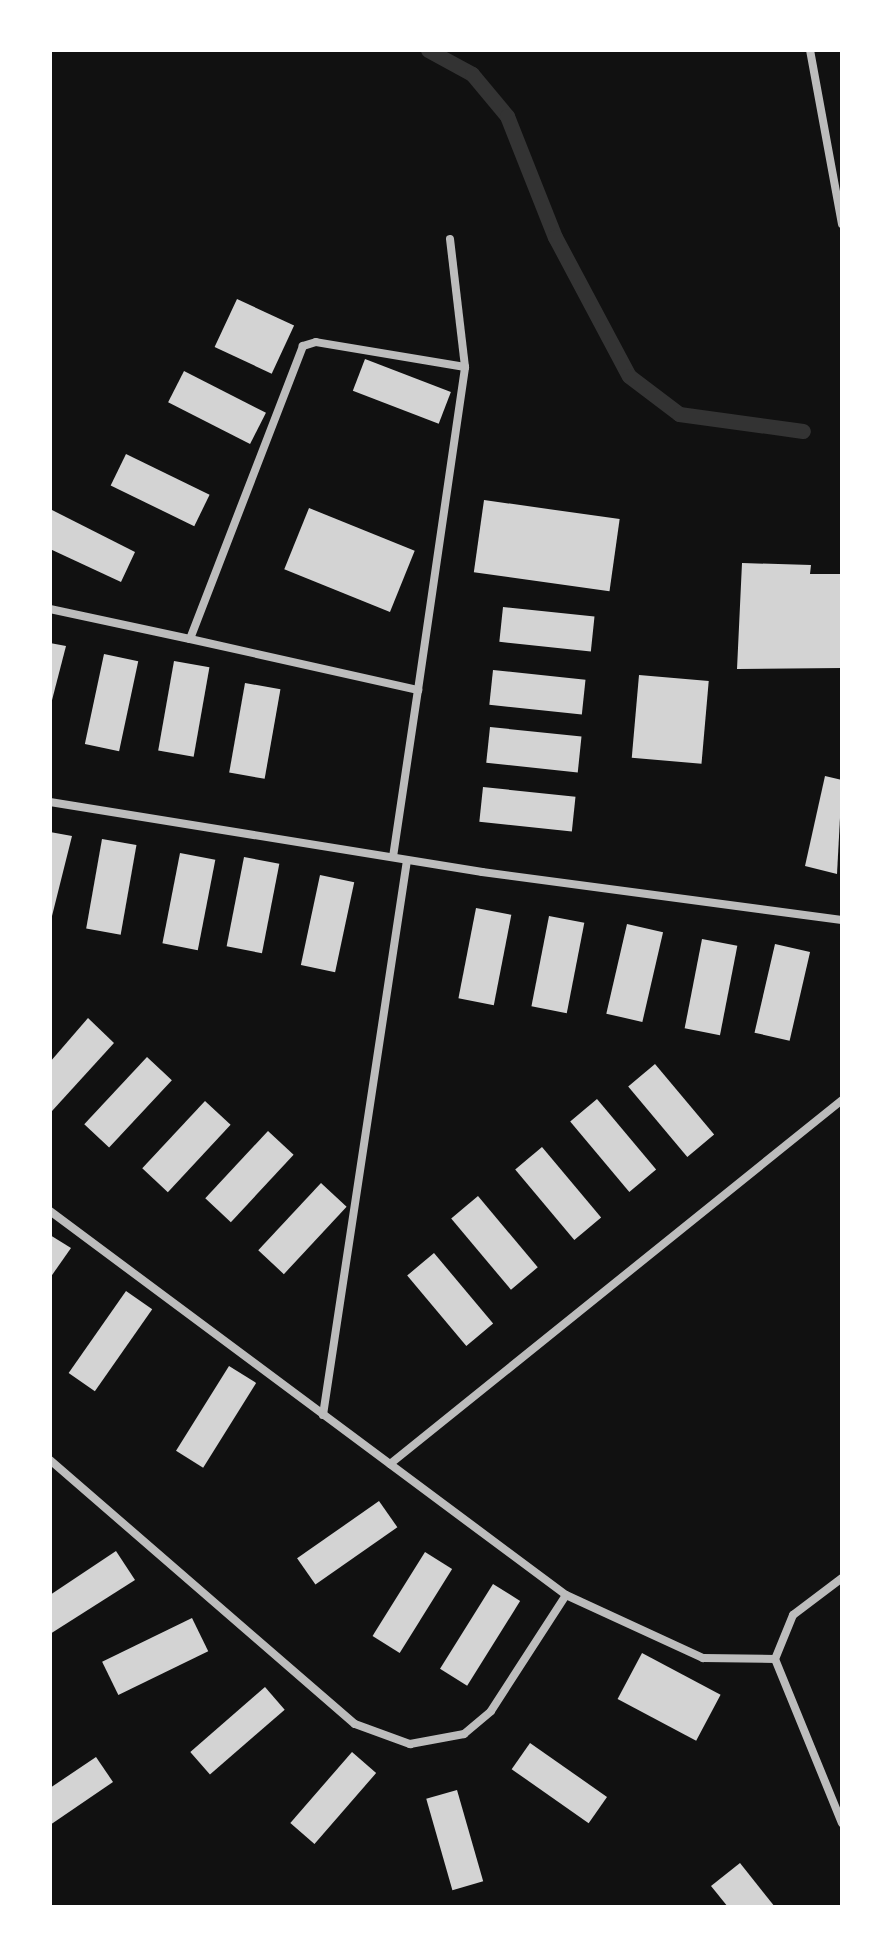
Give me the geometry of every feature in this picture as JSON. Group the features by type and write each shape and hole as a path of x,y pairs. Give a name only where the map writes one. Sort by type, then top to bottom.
{"lane":[{"path":"810,50 842,224"},
{"path":"393,857 465,366 450,238"},
{"path":"190,639 303,346 316,342 465,366"},
{"path":"50,610 418,690"},
{"path":"50,802 407,860 842,920"},
{"path":"323,1414 407,860"},
{"path":"390,1464 842,1100"},
{"path":"50,1211 566,1595 704,1658 774,1658"},
{"path":"50,1460 355,1724 410,1744 464,1734 491,1711 566,1595"},
{"path":"842,1578 793,1615 774,1658 842,1823"}],"building":[{"path":"237,299 294,326 272,374 215,347"},
{"path":"365,359 451,392 439,424 353,391"},
{"path":"184,371 266,413 250,444 168,402"},
{"path":"126,454 210,495 194,526 111,485"},
{"path":"484,500 620,519 610,591 474,572"},
{"path":"309,508 415,551 390,612 284,569"},
{"path":"52,510 135,552 121,582 50,549"},
{"path":"742,563 811,565 810,574 842,574 842,668 737,669"},
{"path":"503,607 594,617 591,651 499,642"},
{"path":"50,643 66,646 51,704 50,704"},
{"path":"104,654 138,661 119,751 85,744"},
{"path":"174,661 209,667 194,757 158,751"},
{"path":"493,670 585,680 582,715 489,705"},
{"path":"639,675 709,681 701,764 632,758"},
{"path":"245,683 280,689 265,779 229,773"},
{"path":"490,727 581,737 578,772 486,763"},
{"path":"825,776 842,780 837,874 805,866"},
{"path":"483,787 575,797 572,832 479,822"},
{"path":"50,832 72,836 51,920 50,919"},
{"path":"102,839 136,845 121,935 86,929"},
{"path":"180,853 215,860 198,950 162,943"},
{"path":"244,857 279,864 262,953 227,946"},
{"path":"320,875 354,882 335,972 301,965"},
{"path":"476,908 511,915 494,1005 458,998"},
{"path":"549,916 584,923 567,1013 531,1006"},
{"path":"627,924 663,932 642,1022 606,1014"},
{"path":"702,939 737,946 720,1035 685,1028"},
{"path":"775,944 810,952 790,1041 755,1033"},
{"path":"88,1018 114,1043 52,1111 50,1062"},
{"path":"147,1057 172,1080 109,1147 84,1124"},
{"path":"655,1064 714,1134 687,1157 628,1086"},
{"path":"597,1099 656,1169 629,1192 570,1121"},
{"path":"205,1101 231,1125 168,1192 142,1168"},
{"path":"268,1131 294,1155 231,1222 205,1198"},
{"path":"542,1147 601,1217 574,1240 515,1169"},
{"path":"321,1183 347,1207 284,1274 258,1250"},
{"path":"478,1196 538,1267 511,1290 451,1218"},
{"path":"50,1235 71,1248 50,1278"},
{"path":"434,1253 493,1323 466,1346 407,1275"},
{"path":"126,1291 152,1309 95,1391 69,1373"},
{"path":"229,1366 256,1383 203,1468 176,1451"},
{"path":"379,1501 397,1527 315,1585 297,1558"},
{"path":"116,1551 135,1580 50,1634 50,1595"},
{"path":"425,1552 452,1569 400,1653 373,1636"},
{"path":"493,1584 520,1601 467,1686 440,1669"},
{"path":"192,1618 208,1651 118,1695 102,1662"},
{"path":"642,1653 721,1695 696,1741 618,1699"},
{"path":"265,1687 285,1710 210,1775 190,1752"},
{"path":"530,1743 607,1797 589,1823 512,1769"},
{"path":"352,1752 376,1773 314,1844 290,1823"},
{"path":"96,1757 113,1782 50,1825 50,1788"},
{"path":"457,1790 483,1881 452,1890 426,1799"},
{"path":"740,1863 775,1907 728,1907 711,1886"}],"waterway":[{"path":"428,50 472,74 507,116 555,237 629,376 679,414 803,431"}]}
